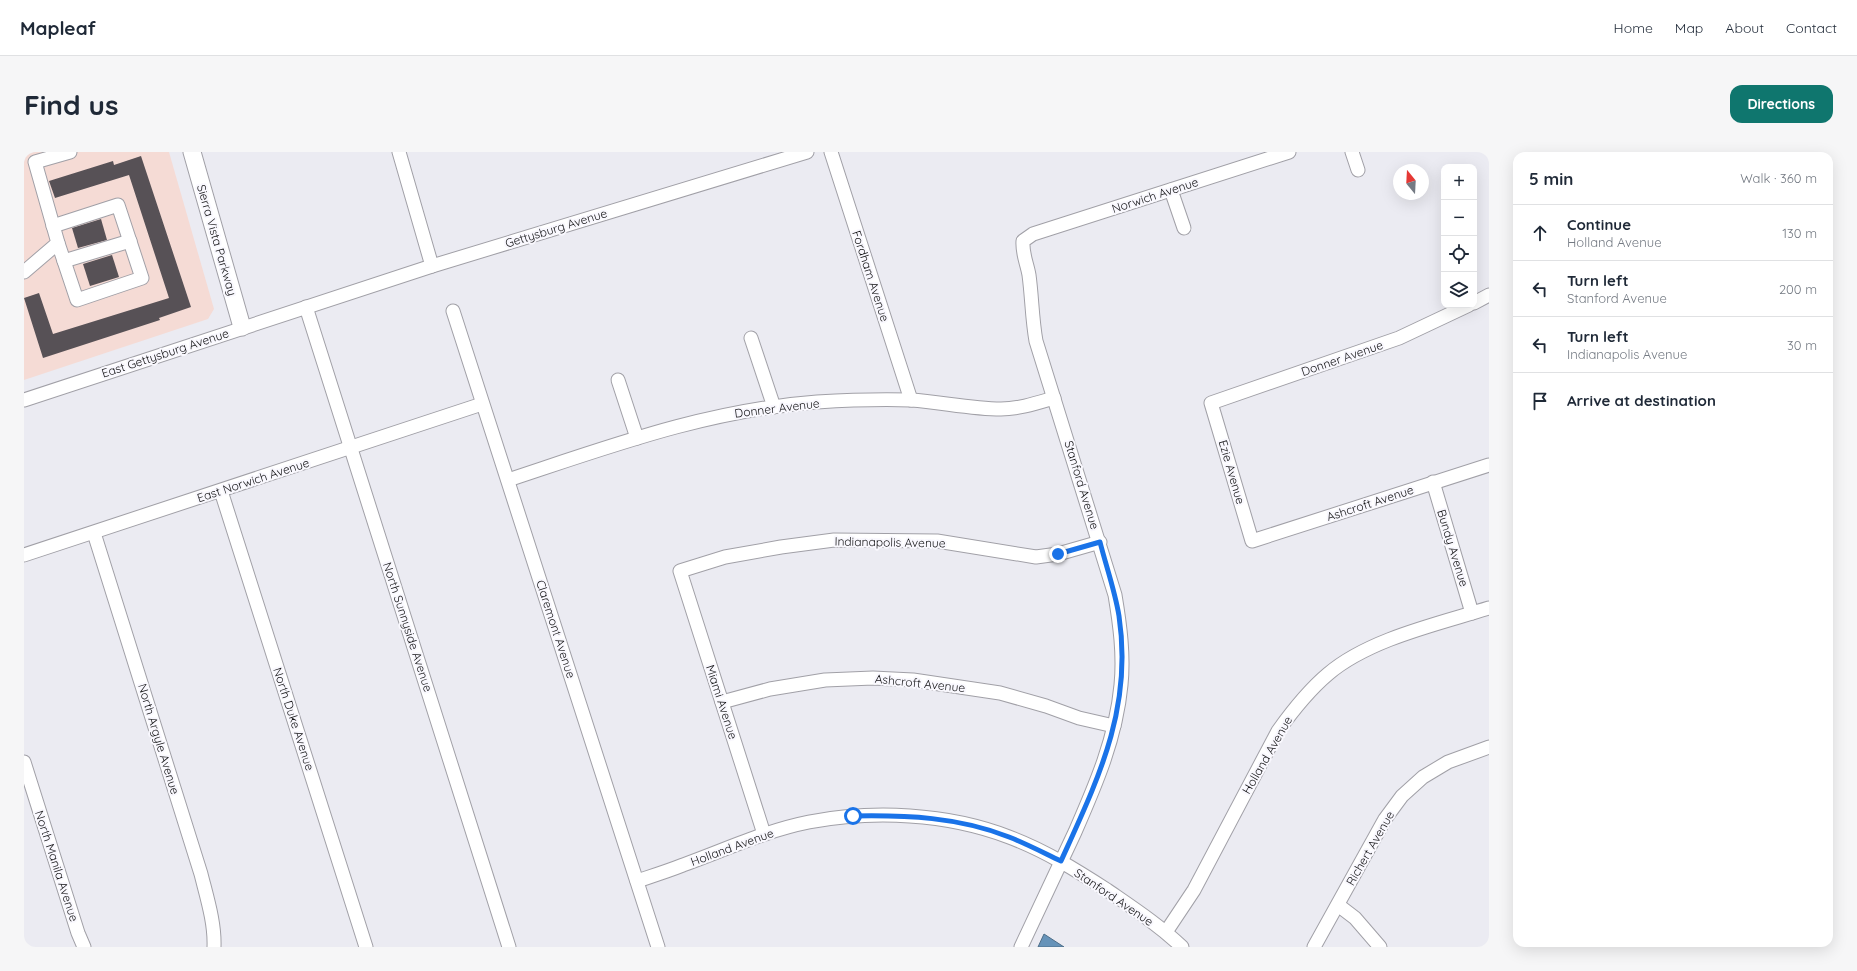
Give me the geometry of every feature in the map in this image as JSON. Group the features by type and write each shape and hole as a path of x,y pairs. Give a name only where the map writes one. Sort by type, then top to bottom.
{"main road":[{"name":"Sierra Vista Parkway","path":"192,152 242,327"}],"street":[{"path":"53,226 118,205 142,278 77,300 58,243 53,226 35,162 70,152"},
{"path":"399,152 432,266"},
{"name":"Gettysburg Avenue","path":"306,307 432,266 807,152"},
{"name":"Fordham Avenue","path":"831,152 911,400"},
{"name":"Norwich Avenue","path":"1023,242 1033,234 1289,152"},
{"path":"1352,152 1358,170"},
{"path":"1171,190 1184,228"},
{"path":"64,261 130,241"},
{"name":"Stanford Avenue","path":"1023,242 1022,253 1028,273 1032,318 1036,341 1100,542 1115,595 1121,635 1121,686 1106,760 1061,861 1136,910 1166,932 1182,947"},
{"path":"24,272 58,243"},
{"path":"1477,301 1489,295"},
{"name":"East Gettysburg Avenue","path":"24,400 306,307"},
{"name":"North Sunnyside Avenue","path":"306,307 352,448 509,947"},
{"name":"Donner Avenue","path":"1211,403 1399,338 1463,308"},
{"name":"Claremont Avenue","path":"453,311 658,947"},
{"path":"751,338 774,407"},
{"path":"618,380 637,438"},
{"name":"Donner Avenue","path":"508,480 637,438 703,419 774,407 860,400 911,400 1001,409 1034,404 1054,398"},
{"name":"Ezie Avenue","path":"1211,403 1252,541"},
{"name":"East Norwich Avenue","path":"24,555 222,491 482,404"},
{"name":"Ashcroft Avenue","path":"1252,541 1489,465"},
{"name":"Bundy Avenue","path":"1433,482 1472,613"},
{"name":"North Duke Avenue","path":"222,491 366,947"},
{"name":"North Argyle Avenue","path":"94,533 201,874 209,904 215,937 214,947"},
{"name":"Indianapolis Avenue","path":"680,571 725,558 781,547 834,540 937,541 1036,557 1058,554 1100,542"},
{"name":"Miami Avenue","path":"680,571 764,834"},
{"name":"Holland Avenue","path":"1166,932 1194,890 1278,731 1293,710 1311,690 1329,673 1372,647 1489,608"},
{"name":"Ashcroft Avenue","path":"722,702 770,689 825,680 873,678 921,681 1000,693 1046,706 1079,718 1114,726"},
{"name":"Richert Avenue","path":"1314,947 1384,819 1402,796 1423,777 1448,762 1489,747"},
{"name":"North Manila Avenue","path":"24,762 78,933 84,947"},
{"name":"Holland Avenue","path":"637,881 764,834 808,822 853,816 899,815 951,821 1008,837 1061,861"},
{"path":"1021,947 1061,861"},
{"path":"1338,905 1355,918 1380,947"}],"shaded area":[{"path":"24,152 169,152 214,309 208,319 24,380"}],"water":[{"path":"1044,934 1064,947 1038,947"}],"building":[{"path":"141,156 191,307 159,318 160,320 43,358 24,298 39,293 53,334 169,298 129,175 55,198 49,181 113,161 114,165"},
{"path":"101,219 107,240 78,248 72,228"},
{"path":"112,255 119,277 90,286 83,264"}],"route":[{"path":"853,816 899,815 951,821 1008,837 1061,861 1106,760 1121,686 1122,661 1119,616 1115,595 1100,542 1058,554"}]}
